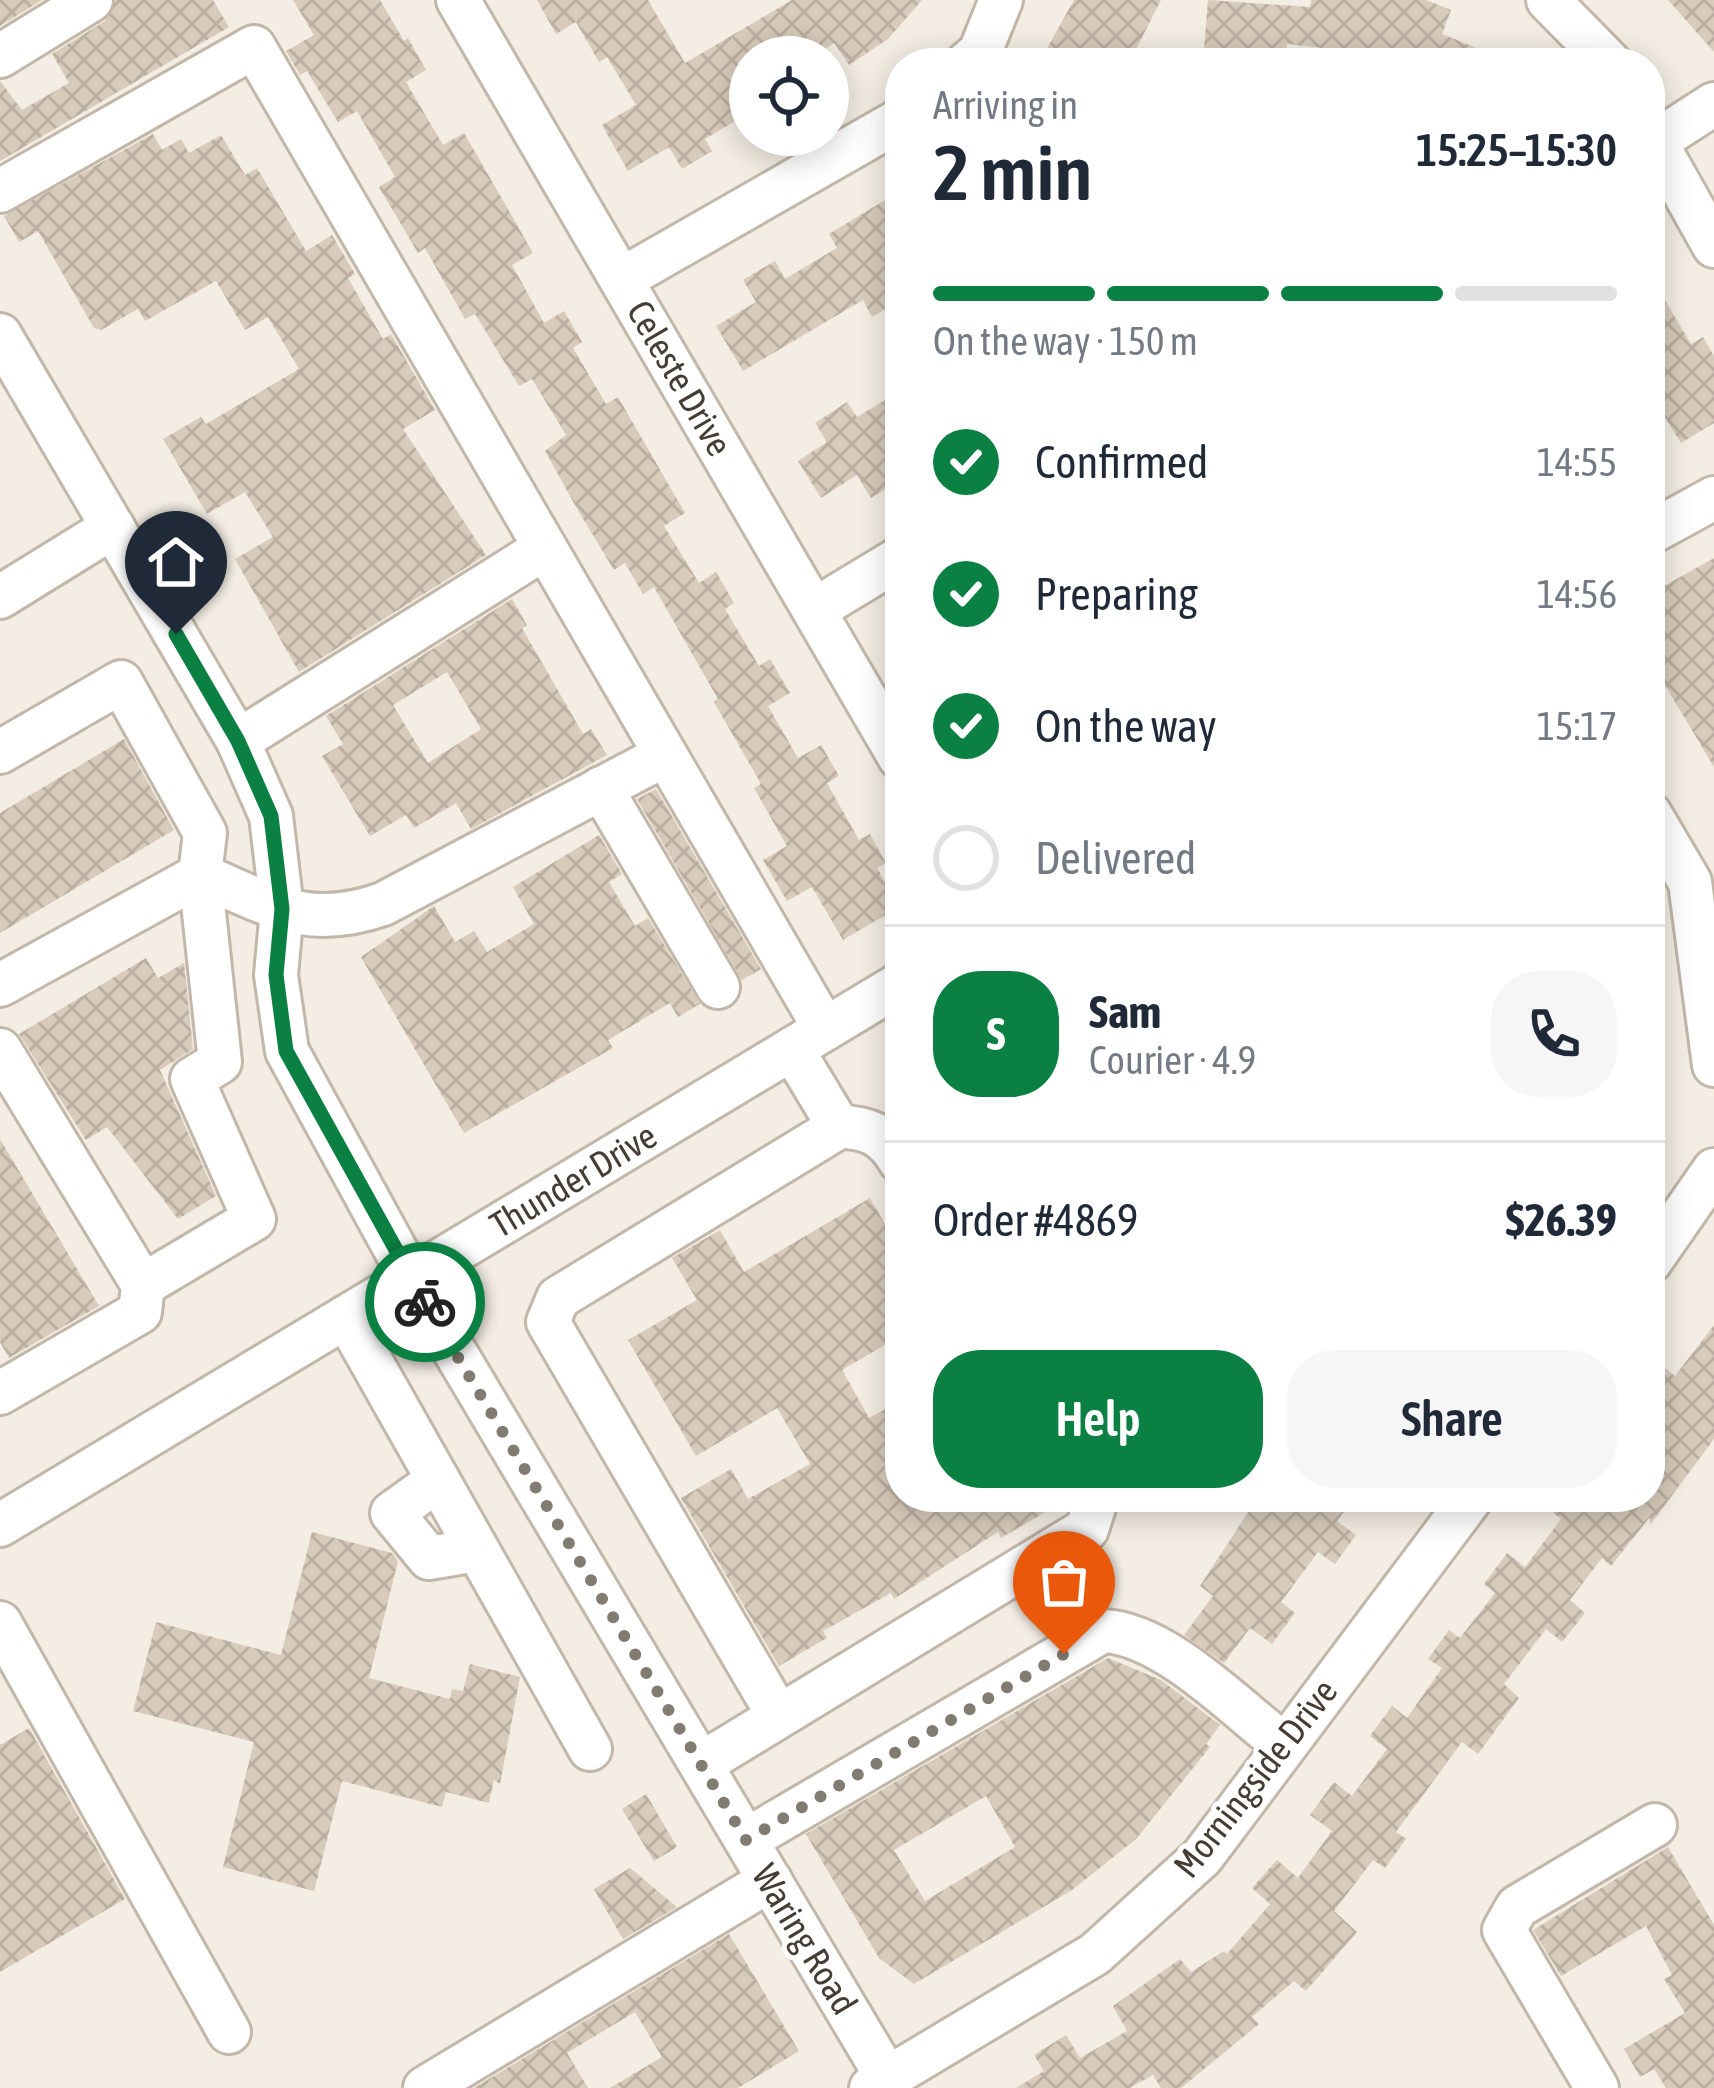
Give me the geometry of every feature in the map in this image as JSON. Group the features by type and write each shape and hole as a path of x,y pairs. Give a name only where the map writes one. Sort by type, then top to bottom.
{"street":[{"path":"0,56 92,0"},
{"name":"Celeste Drive","path":"458,0 885,732"},
{"path":"982,48 1001,0"},
{"path":"1548,0 1595,48"},
{"path":"0,191 254,46 665,754 809,1039 839,1127"},
{"path":"1665,131 1714,104"},
{"path":"622,279 885,129"},
{"path":"1665,158 1714,246"},
{"name":"Waring Road","path":"0,334 238,741 271,816 282,909 276,975 286,1051 411,1278 770,1880 880,2083"},
{"path":"1665,525 1714,498"},
{"path":"0,597 113,527"},
{"path":"238,741 545,548"},
{"path":"814,610 885,567"},
{"path":"0,752 122,682 205,833 200,875 220,1062 192,1079 254,1219 143,1286"},
{"path":"200,875 282,909 332,919 382,904 665,754"},
{"path":"601,788 718,987"},
{"path":"1665,840 1690,882 1714,1065"},
{"path":"0,986 200,875"},
{"name":"Thunder Drive","path":"0,1525 885,993"},
{"path":"0,1050 143,1286 140,1312 0,1393"},
{"path":"778,1715 548,1322 558,1298 839,1127 866,1126 885,1146"},
{"path":"1665,1240 1714,1170"},
{"path":"346,1317 438,1480 392,1513 429,1558 477,1550 590,1749"},
{"path":"701,1763 1087,1529 1092,1512"},
{"name":"Morningside Drive","path":"880,2083 1095,1954 1202,1857 1461,1512"},
{"path":"0,1623 229,2032"},
{"path":"746,1840 1103,1631 1128,1632 1160,1649 1284,1745"},
{"path":"1597,2088 1504,1930 1516,1907 1655,1825"},
{"path":"425,2088 770,1880"}],"building":[{"path":"0,0 42,0 0,26"},
{"path":"116,0 213,0 229,27 0,161 0,81 22,110 69,83 52,54 105,21"},
{"path":"293,0 380,0 404,41 408,38 426,70 406,82 443,145 464,133 533,253 512,265 544,323 564,311 582,342 573,348 606,404 618,397 685,513 664,526 699,583 716,572 734,603 725,609 759,666 770,659 790,693 768,706 798,758 821,745 839,776 827,783 859,840 870,834 885,861 877,868 885,882 885,915 843,940 812,887 787,901 763,860 787,846 754,788 761,784 714,702 718,699 654,587 643,594 625,563 614,570 579,512 545,451 566,435 532,379 519,386 475,314 465,319 425,248 418,253 379,187 395,177 357,111 338,122 307,71 300,75 286,51 314,35"},
{"path":"537,0 648,0 685,63 729,37 729,125 705,139 712,151 682,169 669,147 628,171 602,125 636,105 607,57 599,62 576,22 556,34"},
{"path":"792,0 922,0 888,39 849,65 849,36 731,36"},
{"path":"1074,0 1161,0 1137,48 1047,48"},
{"path":"1208,0 1310,7 1311,0 1426,0 1451,10 1442,34 1476,48 1287,44 1286,48 1204,48"},
{"path":"1668,0 1714,0 1714,52"},
{"path":"153,134 162,150 181,139 189,153 221,135 245,175 257,168 306,251 332,235 355,274 348,278 383,339 391,334 435,410 403,429 486,555 299,672 235,559 273,537 245,492 207,514 163,439 201,417 206,424 299,369 268,317 245,330 216,281 145,321 138,309 101,330 94,328 38,231 19,242 4,216"},
{"path":"885,200 885,310 872,317 863,300 743,371 716,326 756,302 743,280 775,261 785,279 837,248 829,234"},
{"path":"1665,300 1691,344 1703,337 1714,356 1714,423 1681,443 1665,418"},
{"path":"885,400 885,489 871,498 857,475 821,498 798,461 827,442 815,423 847,402 857,417"},
{"path":"1714,558 1714,767 1665,685 1665,586"},
{"path":"512,599 527,625 522,628 583,734 591,729 607,755 471,829 456,803 414,828 406,815 370,836 322,756 343,744 326,716","holes":["447,672 481,729 428,763 393,705"]},
{"path":"124,739 174,830 0,933 0,813"},
{"path":"656,789 761,969 742,980 637,799"},
{"path":"599,835 622,874 609,882 635,926 648,918 700,1004 678,1017 670,1003 608,1040 613,1048 464,1133 361,957 434,906 455,942 474,931 487,952 534,924 513,887"},
{"path":"146,958 158,978 184,963 193,1049 160,1070 216,1196 178,1219 107,1127 86,1140 19,1034"},
{"path":"0,1139 99,1306 9,1358 0,1342"},
{"path":"870,1198 885,1224 885,1345 842,1370 869,1418 885,1409 885,1512 1045,1512 1001,1538 998,1532 894,1599 891,1593 823,1631 827,1638 779,1666 681,1498 731,1469 748,1499 810,1464 777,1408 696,1456 628,1340 697,1300 672,1258 720,1230 744,1272"},
{"path":"1714,1325 1714,1439 1665,1505 1665,1368 1675,1376"},
{"path":"1248,1512 1344,1512 1337,1521 1356,1535 1335,1564 1318,1552 1281,1602 1295,1613 1272,1644 1250,1628 1224,1663 1184,1635 1213,1596 1200,1586"},
{"path":"1552,1512 1660,1512 1650,1525 1650,1517 1611,1566 1602,1558 1570,1600 1585,1613 1562,1642 1546,1629 1504,1684 1519,1698 1478,1754 1462,1742 1396,1832 1406,1839 1385,1868 1373,1860 1334,1911 1357,1932 1306,1991 1294,1981 1252,2017 1259,2024 1181,2088 1161,2088 1153,2075 1130,2088 1016,2088 1044,2071 1034,2055 1066,2035 1080,2058 1127,2031 1113,2006 1180,1959 1191,1972 1224,1951 1227,1954 1270,1904 1252,1888 1277,1860 1298,1878 1332,1831 1310,1815 1334,1782 1352,1796 1387,1749 1370,1736 1392,1706 1407,1718 1442,1668 1428,1659 1449,1630 1460,1638 1495,1593 1484,1584 1507,1553 1525,1567 1561,1519"},
{"path":"312,1532 392,1553 398,1561 369,1678 450,1699 452,1689 463,1691 470,1664 520,1677 500,1784 494,1780 489,1803 446,1792 442,1807 342,1781 314,1891 223,1867 254,1742 133,1711 156,1622 281,1655"},
{"path":"1108,1658 1161,1680 1220,1725 1206,1744 1210,1747 1136,1839 1072,1890 914,1984 879,1958 806,1834","holes":["986,1796 1015,1847 925,1901 894,1850"]},
{"path":"29,1728 125,1899 0,1972 0,1745"},
{"path":"646,1794 677,1847 654,1861 622,1809"},
{"path":"1668,1847 1714,1925 1714,2088 1666,2088 1654,2069 1640,2077 1624,2049 1685,2013 1664,1979 1672,1975 1646,1926 1561,1976 1533,1930"},
{"path":"630,1868 677,1907 623,1939 594,1889"},
{"path":"729,1934 799,2051 738,2088 610,2088 662,2057 635,2012 567,2053 588,2088 474,2088"}],"way so far":[{"path":"425,1302 746,1840 1064,1654"}],"route":[{"path":"176,634 238,741 271,816 282,909 276,975 286,1051 425,1302"}]}
